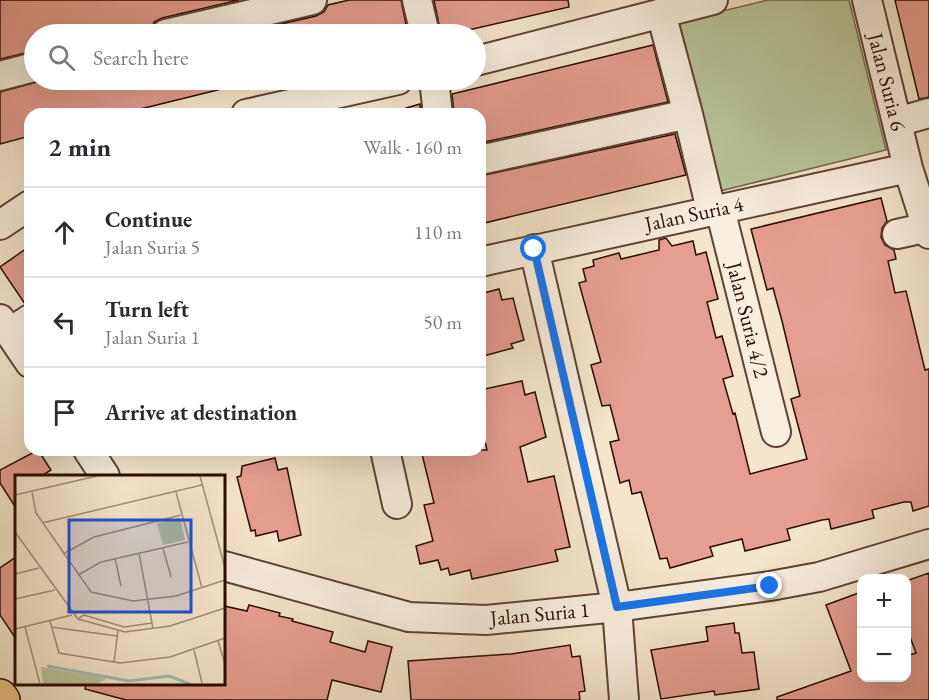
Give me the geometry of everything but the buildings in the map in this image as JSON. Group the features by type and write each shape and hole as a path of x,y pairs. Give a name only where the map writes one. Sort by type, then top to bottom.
{"main road":[{"path":"0,696 3,700"}],"street":[{"path":"209,24 312,0"},
{"path":"417,0 423,24"},
{"path":"486,58 713,0"},
{"name":"Jalan Suria 6","path":"867,0 908,168 928,229"},
{"name":"Jalan Suria 4/2","path":"661,14 776,432"},
{"path":"0,76 24,70"},
{"path":"273,108 353,90"},
{"path":"435,90 437,108"},
{"path":"897,122 929,113"},
{"path":"486,159 688,114"},
{"name":"Jalan Suria 4","path":"486,261 908,168"},
{"path":"0,225 24,209"},
{"path":"897,234 928,229"},
{"path":"534,249 617,607 624,700"},
{"path":"13,324 24,349"},
{"path":"92,456 104,475"},
{"path":"386,456 398,504"},
{"name":"Jalan Suria 1","path":"225,566 409,616 486,620 617,607 819,577 929,544"}],"green space":[{"path":"768,0 849,0 886,150 716,192 673,23"}],"route":[{"path":"534,249 617,607 770,586"}]}
